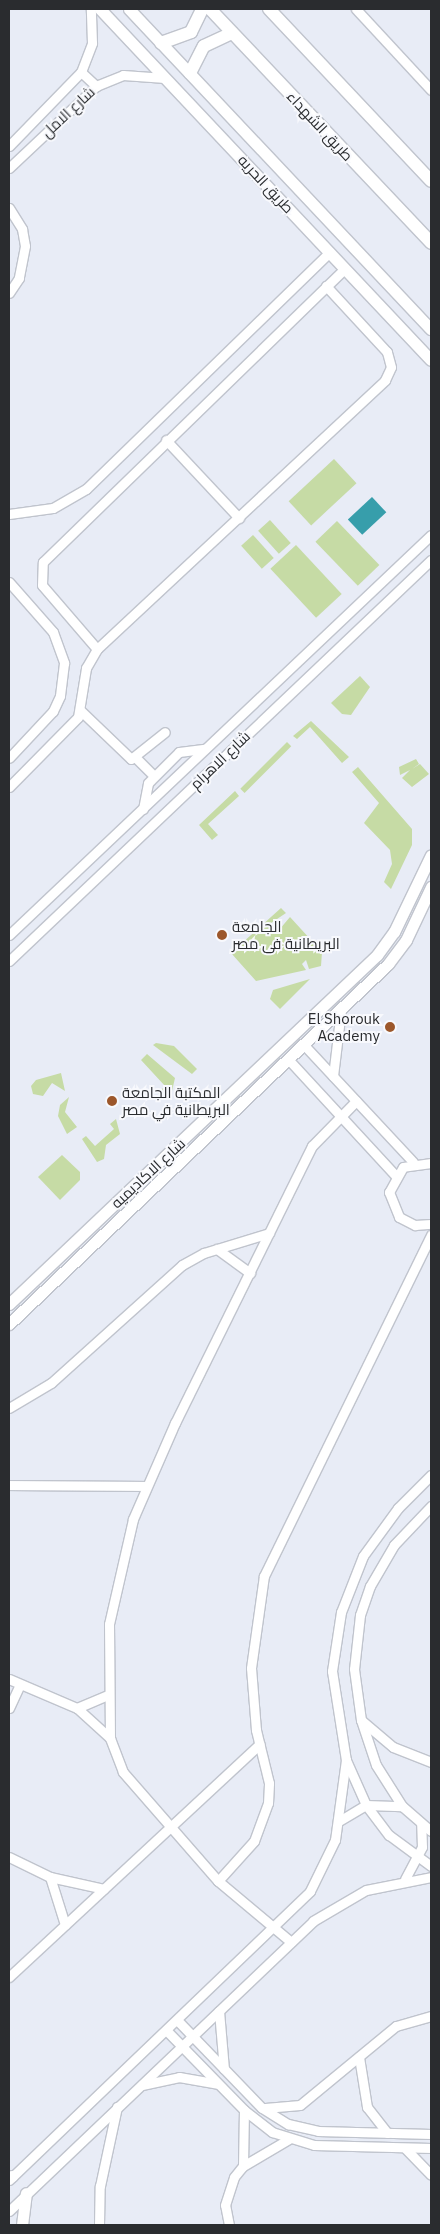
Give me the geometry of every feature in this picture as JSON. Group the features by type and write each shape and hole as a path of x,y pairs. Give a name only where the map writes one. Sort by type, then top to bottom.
{"main road":[{"path":"161,43 191,32 202,9"},
{"name":"طريق الشهداء","path":"210,9 431,243"},
{"path":"269,9 431,181"},
{"path":"190,73 204,46 232,33"}],"street":[{"name":"شارع الامل","path":"9,146 81,72 92,43 91,9"},
{"name":"طريق الحريه","path":"100,9 431,360"},
{"name":"طريق الحريه","path":"129,9 431,329"},
{"path":"356,9 431,90"},
{"path":"81,72 96,86"},
{"name":"شارع الامل","path":"9,168 96,86 137,73 166,78"},
{"path":"226,142 241,127"},
{"path":"9,208 22,229 25,246 19,278 9,293"},
{"path":"9,514 53,508 86,489 345,238"},
{"path":"97,649 42,585 43,562 166,440 345,268"},
{"path":"9,787 69,728 81,711 86,668 97,649 239,518 390,374 387,352 326,286"},
{"path":"166,440 239,518"},
{"name":"شارع الاهرام","path":"9,935 431,535"},
{"name":"شارع الاهرام","path":"9,961 431,560"},
{"path":"9,582 53,632 64,663 62,688 53,711 9,758"},
{"path":"81,711 126,756 136,758 154,776"},
{"path":"136,758 165,732"},
{"path":"142,808 146,787 154,776 179,752 205,749"},
{"name":"شارع الاكاديميه","path":"9,1304 367,965 394,932 431,855"},
{"name":"شارع الاكاديميه","path":"9,1324 341,1010 406,940 431,887"},
{"path":"394,932 406,940"},
{"path":"332,1076 341,1010"},
{"path":"304,1045 412,1162"},
{"path":"288,1059 395,1175"},
{"path":"291,1942 218,1881 132,1788 110,1738 107,1695 115,1588 146,1486 312,1146 356,1101"},
{"path":"219,1106 228,1116"},
{"path":"218,1881 243,1857 263,1823 269,1783 260,1744 251,1668 264,1576 430,1229 407,1222 394,1210 389,1192 395,1175 412,1162 431,1163"},
{"path":"9,1408 62,1374 182,1266 217,1249 269,1234"},
{"path":"217,1249 250,1272"},
{"path":"35,1279 45,1289"},
{"path":"431,1475 374,1540 341,1612 332,1671 346,1760 366,1805 389,1835 431,1866"},
{"path":"9,1485 146,1486"},
{"path":"431,1506 394,1545 370,1586 360,1615 354,1669 361,1720 376,1766 402,1806 431,1831"},
{"path":"9,1679 77,1708 110,1738"},
{"path":"9,1708 20,1684"},
{"path":"77,1708 107,1695"},
{"path":"361,1720 393,1747 431,1762"},
{"path":"9,1978 260,1744"},
{"path":"10,2178 273,1928 320,1875 339,1821 346,1760"},
{"path":"339,1821 366,1805 402,1806"},
{"path":"404,1879 419,1859 420,1823"},
{"path":"9,1856 50,1877 104,1889"},
{"path":"50,1877 65,1925"},
{"path":"9,2210 291,1942 347,1899 404,1879 431,1877"},
{"path":"219,2010 224,2069"},
{"path":"262,2108 300,2105 396,2026 431,2016"},
{"path":"177,2020 262,2108 303,2129 431,2134"},
{"path":"166,2030 244,2110 289,2139 314,2144 431,2148"},
{"path":"359,2057 367,2107 387,2133"},
{"path":"139,2086 179,2077 218,2084"},
{"path":"99,2225 100,2186 117,2107"},
{"path":"243,2166 244,2110"},
{"path":"229,2225 228,2191 243,2166 289,2139"},
{"path":"405,2148 431,2175"},
{"path":"22,2225 26,2193"}],"green space":[{"path":"334,459 357,483 311,525 289,501"},
{"path":"270,520 291,543 279,554 258,531"},
{"path":"337,521 379,565 358,586 315,542"},
{"path":"253,535 274,558 262,569 241,546"},
{"path":"296,545 342,594 316,618 270,569"},
{"path":"360,676 370,687 351,715 342,714 331,703"},
{"path":"311,721 349,757 342,763 310,727 297,739 293,736"},
{"path":"287,742 291,746 245,793 240,789"},
{"path":"416,759 419,764 412,769 420,764 429,774 412,787 402,778 410,770 400,775 399,767"},
{"path":"358,767 412,829 412,845 391,889 384,882 392,864 390,850 364,823 379,803 352,772"},
{"path":"235,791 239,796 208,824 218,835 212,840 199,825"},
{"path":"281,908 286,913 271,923 272,931 279,930 290,917 322,952 321,966 309,969 306,960 302,964 306,970 256,981 231,953"},
{"path":"310,979 280,1009 270,999 273,990"},
{"path":"156,1043 174,1046 197,1069 192,1074 153,1045"},
{"path":"147,1054 175,1078 172,1091 163,1098 158,1093 165,1086 141,1060"},
{"path":"61,1073 65,1091 52,1083 43,1096 33,1094 31,1086 36,1080"},
{"path":"69,1097 65,1112 77,1127 67,1134 58,1116 60,1105"},
{"path":"116,1119 120,1134 106,1145 104,1159 97,1162 82,1139 86,1136 95,1146 114,1129 110,1124"},
{"path":"62,1155 80,1172 80,1180 60,1200 38,1177"}],"water":[{"path":"372,497 386,512 362,535 348,520"}],"place":[{"name":"الجامعة البريطانية فى مصر","path":"222,935"},
{"name":"El Shorouk Academy","path":"390,1027"},
{"name":"المكتبة الجامعة البريطانية في مصر","path":"112,1101"}]}
